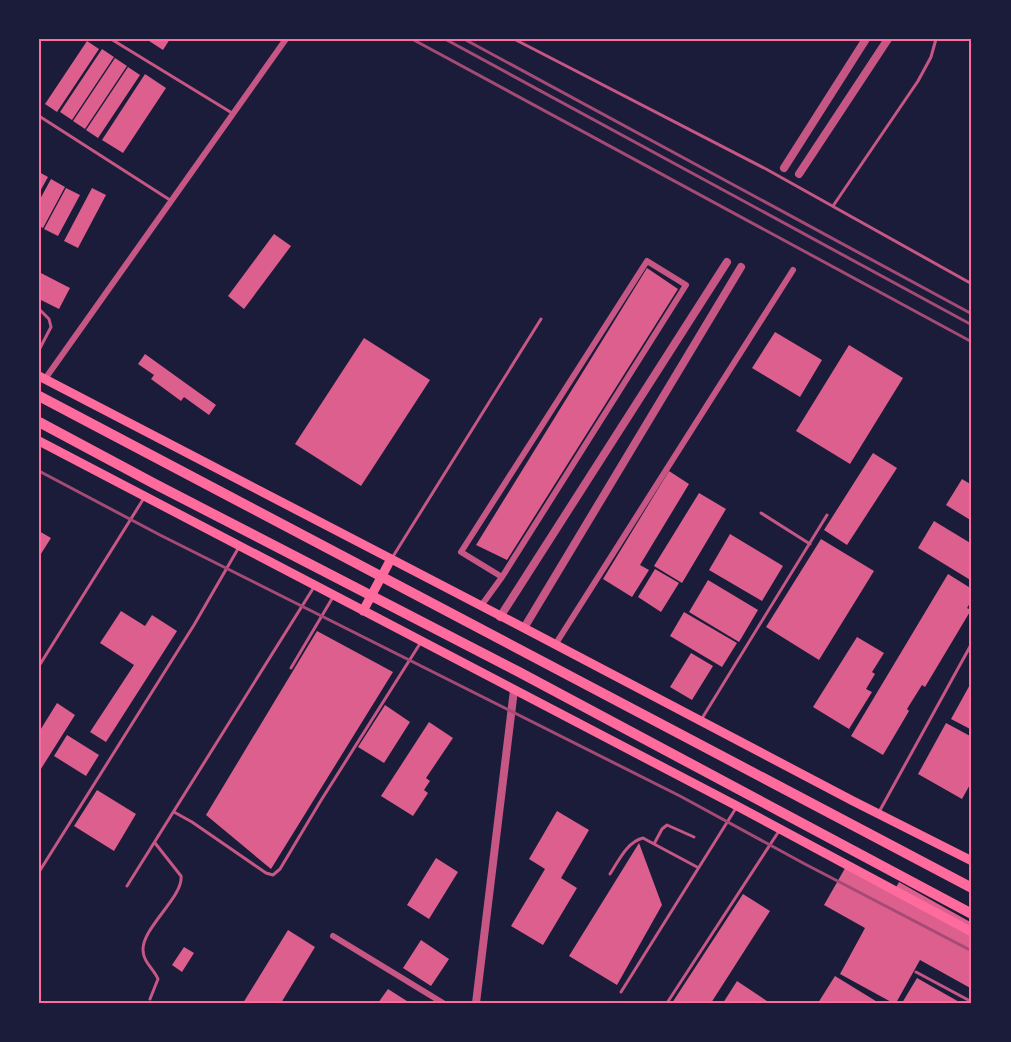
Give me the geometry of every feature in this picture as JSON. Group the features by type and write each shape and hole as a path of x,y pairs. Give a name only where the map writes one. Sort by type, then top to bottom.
{"highway":[{"path":"39,396 972,888"},
{"path":"39,422 972,914"}],"main road":[{"path":"42,378 972,861"},
{"path":"39,441 972,932"},
{"path":"363,611 391,559"}],"street":[{"path":"42,378 172,201 286,39"},
{"path":"784,168 866,39"},
{"path":"799,174 888,39"},
{"path":"481,606 502,577 686,285 647,261 461,552 502,577"},
{"path":"500,616 727,262"},
{"path":"524,628 741,267"},
{"path":"555,645 793,270"},
{"path":"476,1003 514,690"},
{"path":"333,936 443,1003"}],"lane":[{"path":"111,39 233,114"},
{"path":"514,39 766,169 972,284"},
{"path":"833,206 918,81 931,57 936,39"},
{"path":"39,116 172,201"},
{"path":"39,309 49,318 51,327 39,350"},
{"path":"391,559 541,319"},
{"path":"39,666 145,496"},
{"path":"761,513 810,544"},
{"path":"700,721 827,515"},
{"path":"39,872 194,625 240,546"},
{"path":"127,886 315,586"},
{"path":"291,668 334,596"},
{"path":"174,812 266,873 273,875 280,869 422,642"},
{"path":"878,814 972,643"},
{"path":"621,992 736,806"},
{"path":"654,844 662,829 667,825 694,837"},
{"path":"667,1003 779,830"},
{"path":"610,874 629,846 643,838 697,867"},
{"path":"150,999 158,979 145,959 144,944 177,892 182,880 155,843"},
{"path":"916,972 972,1002"}],"building":[{"path":"146,39 170,39 163,50"},
{"path":"87,41 99,49 57,112 45,104"},
{"path":"102,49 114,57 72,120 60,112"},
{"path":"115,58 127,66 85,129 73,121"},
{"path":"128,67 140,75 98,138 86,130"},
{"path":"145,74 166,88 123,153 102,140"},
{"path":"39,172 48,177 39,193"},
{"path":"51,179 65,187 43,228 39,226 39,201"},
{"path":"66,188 80,195 58,236 44,229"},
{"path":"92,188 106,195 78,248 64,241"},
{"path":"274,234 291,246 244,309 228,296"},
{"path":"647,268 678,289 507,560 476,545"},
{"path":"39,272 70,288 59,309 39,299"},
{"path":"775,332 822,360 800,397 752,368"},
{"path":"364,338 430,380 361,486 295,444"},
{"path":"849,345 903,378 850,464 796,431"},
{"path":"145,354 216,405 209,415 184,397 181,401 151,379 154,375 138,364"},
{"path":"873,453 897,468 847,545 824,530"},
{"path":"669,471 689,484 640,565 649,570 632,597 603,579"},
{"path":"962,479 972,485 972,521 946,505"},
{"path":"699,493 726,509 682,583 654,566"},
{"path":"934,521 972,544 972,581 918,548"},
{"path":"39,531 51,538 39,557"},
{"path":"730,534 783,566 762,601 709,570"},
{"path":"821,539 874,571 819,660 766,627"},
{"path":"655,569 679,583 661,612 638,597"},
{"path":"948,574 972,589 972,600 967,608 971,610 925,687 922,685 907,709 909,711 883,755 851,736"},
{"path":"708,580 758,610 739,642 689,612"},
{"path":"121,611 145,626 152,615 177,631 106,742 90,732 134,665 100,643"},
{"path":"684,612 737,643 722,667 670,636"},
{"path":"317,631 393,672 271,869 206,815"},
{"path":"857,637 884,653 872,672 875,674 866,689 872,692 849,729 813,707"},
{"path":"691,653 713,666 692,700 670,687"},
{"path":"972,681 972,730 951,719"},
{"path":"57,703 75,715 39,772 39,732"},
{"path":"385,705 410,722 384,763 358,747"},
{"path":"429,722 453,738 426,778 430,781 424,790 428,793 413,816 381,796"},
{"path":"946,723 972,737 972,781 962,799 918,774"},
{"path":"67,735 99,755 86,776 54,756"},
{"path":"97,790 136,814 114,851 74,826"},
{"path":"557,811 589,830 561,878 577,888 543,945 511,926 545,869 529,859"},
{"path":"639,843 662,905 617,985 569,956"},
{"path":"436,858 458,872 429,919 407,905"},
{"path":"848,863 895,889 899,882 972,923 972,989 920,960 896,1003 840,974 865,928 824,905"},
{"path":"743,894 770,911 711,1003 672,1003"},
{"path":"288,930 315,947 281,1003 243,1003"},
{"path":"421,940 449,959 431,986 403,968"},
{"path":"184,947 194,953 182,972 172,965"},
{"path":"835,976 879,1003 818,1003"},
{"path":"917,978 961,1003 902,1003"},
{"path":"737,981 770,1003 723,1003"},
{"path":"388,989 410,1003 378,1003"}],"railway":[{"path":"412,39 972,342"},
{"path":"445,39 972,325"},
{"path":"464,39 972,314"},
{"path":"39,471 160,535 680,796 972,951"}]}
